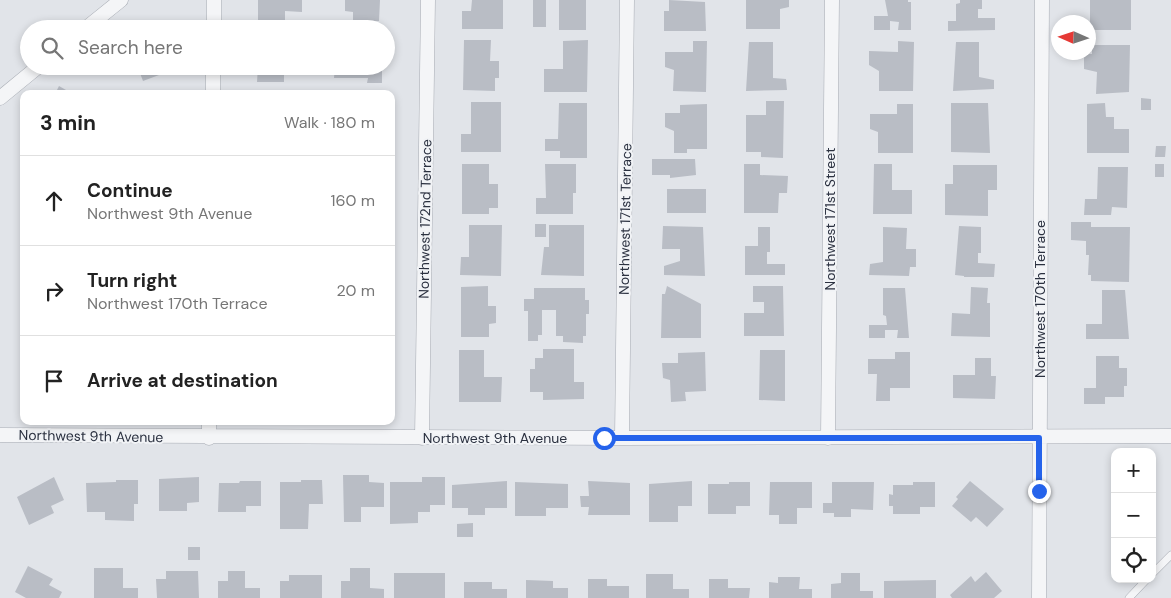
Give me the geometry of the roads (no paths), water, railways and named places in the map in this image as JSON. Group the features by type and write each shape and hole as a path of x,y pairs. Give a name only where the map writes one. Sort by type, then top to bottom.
{"street":[{"path":"96,20 120,0"},
{"path":"214,0 214,20"},
{"name":"Northwest 172nd Terrace","path":"422,438 428,0"},
{"name":"Northwest 171st Terrace","path":"622,438 627,0"},
{"name":"Northwest 171st Street","path":"828,438 832,0"},
{"name":"Northwest 170th Terrace","path":"1039,598 1042,0"},
{"path":"0,98 28,75"},
{"path":"213,75 213,90"},
{"path":"209,425 209,438"},
{"name":"Northwest 9th Avenue","path":"0,435 209,438 1039,438 1171,436"}],"lane":[{"path":"1156,570 1171,555"},
{"path":"1130,598 1143,583"}]}
